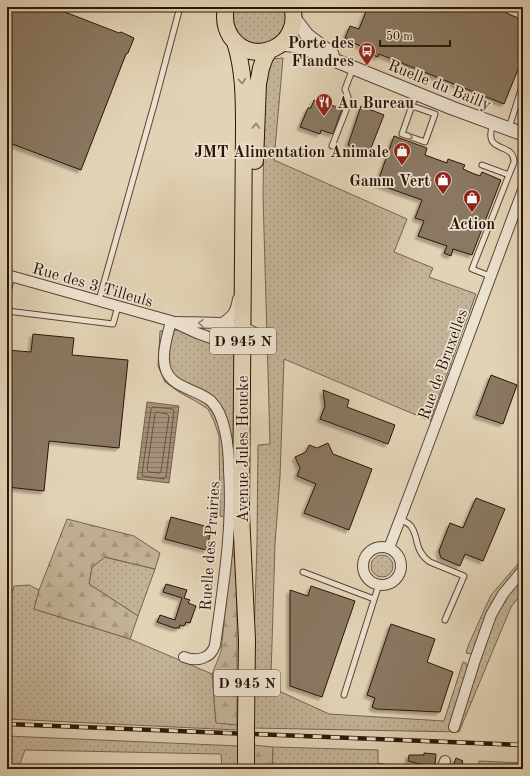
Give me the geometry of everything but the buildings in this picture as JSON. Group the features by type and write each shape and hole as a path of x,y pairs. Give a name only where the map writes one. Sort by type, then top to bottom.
{"main road":[{"path":"226,7 226,25 229,34 243,48 260,52 275,47"},
{"name":"Avenue Jules Houcke","path":"246,769 247,640 250,595 248,336 257,95 261,68 265,57 289,34 293,27 293,13"},
{"name":"Avenue Jules Houcke","path":"236,42 240,60 243,90 243,251 248,336"}],"street":[{"name":"Ruelle du Bailly","path":"293,13 302,30 312,39 349,65 414,100 493,123 523,134"},
{"name":"Ruelle du Bailly","path":"275,47 299,46 349,65"},
{"name":"Rue de Bruxelles","path":"389,548 523,190"},
{"path":"222,323 232,316 236,308 243,251"},
{"name":"Rue des 3 Tilleuls","path":"10,276 171,321 214,339 228,341 248,336"},
{"name":"Rue des 3 Tilleuls","path":"171,321 222,323 248,336"},
{"name":"Ruelle des Prairies","path":"171,321 164,354 164,365 171,378 178,384 211,401 217,409 222,418 227,440 230,482 227,558 215,645 210,654 201,659 192,660 184,657"},
{"path":"374,548 389,548 399,557 401,564 400,570 398,577 393,581 386,584 379,584 372,582 367,577 364,570 364,559 374,548"},
{"path":"454,727 474,660 491,615 503,594 523,570"}],"lane":[{"path":"99,300 180,7"},
{"path":"332,146 348,105 348,97 345,89 349,65"},
{"path":"508,129 523,83"},
{"path":"414,100 435,114 425,142 402,134 414,100"},
{"path":"490,276 472,269 514,162 513,155 509,151 496,146 491,140 490,132 493,123"},
{"path":"482,165 509,175"},
{"path":"7,296 10,276"},
{"path":"7,311 112,324 118,306"},
{"path":"400,520 408,523 412,528 422,555 426,559 464,576 445,620"},
{"path":"303,572 374,599"},
{"path":"344,695 379,584"}],"green space":[{"path":"234,7 285,7 286,23 280,34 273,40 257,44 249,42 242,38 236,31 232,18"},
{"path":"283,58 274,160 407,219 394,252 433,268 429,277 476,294 430,421 284,359 280,477 275,544 271,676 279,691 329,714 444,721 463,662 466,663 468,667 449,728 502,601 523,576 523,592 511,607 459,732 252,728 258,445 270,444 263,195 265,74 272,59"},
{"path":"179,330 235,353 237,559 231,553 233,519 220,516 219,436 214,421 208,409 165,382 158,366 160,331"},
{"path":"67,519 134,536 160,553 155,569 105,557 92,567 89,584 138,616 130,639 34,609 39,590"},
{"path":"231,553 237,559 237,725 216,723 212,674 221,652"},
{"path":"382,555 390,558 393,566 390,574 382,577 374,574 371,566 374,558"},
{"path":"104,557 155,569 138,616 89,584 92,567"},
{"path":"523,558 523,566 473,654 466,653 491,595"},
{"path":"29,585 39,590 34,609 130,639 212,674 216,722 237,725 237,730 7,719 7,609 14,586"},
{"path":"7,736 239,746 239,769 222,769 221,754 25,750 18,769 7,769"},
{"path":"253,745 273,747 272,769 253,769"},
{"path":"273,747 378,750 378,763 407,768 272,769"},
{"path":"479,761 523,763 523,769 477,769"}],"water":[{"path":"147,402 179,406 169,483 137,479"}],"railway":[{"path":"7,724 523,745"}],"place":[{"name":"Porte des Flandres","path":"367,66"},
{"name":"Au Bureau","path":"324,117"},
{"name":"JMT Alimentation Animale","path":"402,166"},
{"name":"Gamm Vert","path":"443,195"},
{"name":"Action","path":"472,213"}]}
